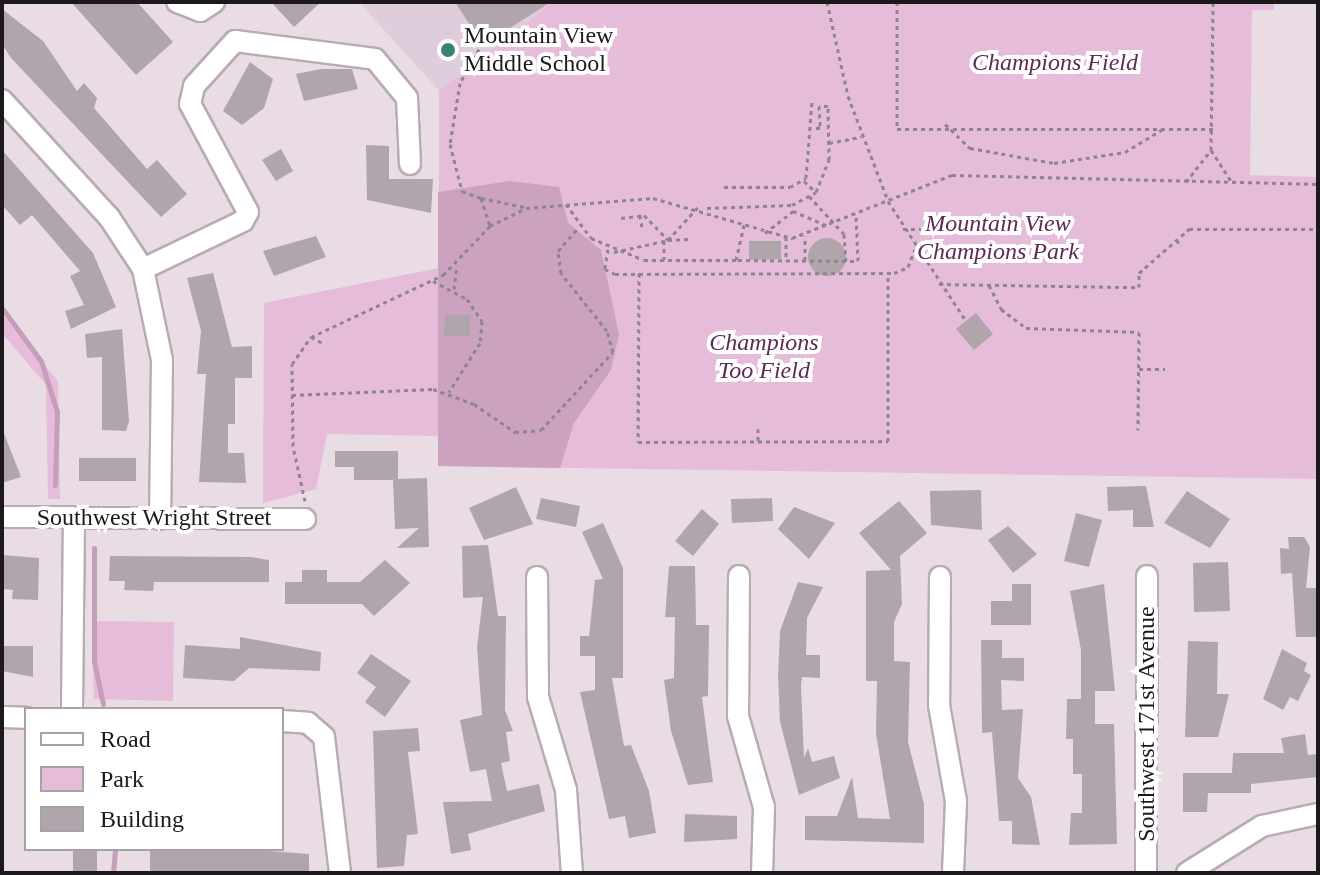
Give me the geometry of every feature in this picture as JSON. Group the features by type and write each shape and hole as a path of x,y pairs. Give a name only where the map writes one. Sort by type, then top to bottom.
{"street":[{"path":"177,2 200,11 214,2"},
{"path":"143,269 243,221 248,212 190,104 194,86 235,41 375,59 407,98 410,164"},
{"path":"2,100 109,217 143,269 162,360 160,519"},
{"name":"Southwest Wright Street","path":"2,517 305,519"},
{"path":"72,707 74,518"},
{"path":"739,576 738,716 764,807 762,873"},
{"name":"Southwest 171st Avenue","path":"1146,873 1147,576"},
{"path":"537,577 538,697 566,790 572,873"},
{"path":"940,577 939,705 956,801 953,873"},
{"path":"2,717 24,718"},
{"path":"284,721 308,723 324,737 340,873"},
{"path":"1187,873 1262,826 1318,814"}],"path":[{"path":"827,2 861,137 888,201 903,229 966,321"},
{"path":"897,2 897,129 1134,126 1213,129"},
{"path":"1186,182 1211,150 1213,2"},
{"path":"483,42 460,83 450,144 462,191 481,198 526,208 618,198 701,207 792,205 816,192 828,143 828,106 819,106 820,128 812,128"},
{"path":"724,187 790,187 803,180 813,158 812,100"},
{"path":"946,127 983,152 1054,163 1125,152 1163,129"},
{"path":"828,143 861,137"},
{"path":"1211,150 1232,182"},
{"path":"1054,163 1054,176"},
{"path":"701,207 765,233 786,237 805,236 952,175 1318,184"},
{"path":"803,180 816,192"},
{"path":"809,196 837,224 846,261"},
{"path":"481,198 490,226"},
{"path":"566,204 578,228 608,249 664,260 858,261 856,216"},
{"path":"792,205 793,211"},
{"path":"666,240 701,207"},
{"path":"305,519 292,395 292,364 311,337 433,281 457,265 490,226 526,208"},
{"path":"793,211 829,227"},
{"path":"765,233 793,211"},
{"path":"640,215 642,227"},
{"path":"621,218 640,215 658,221 666,240 664,260"},
{"path":"736,260 744,224"},
{"path":"292,395 449,392 515,432 535,433 560,417 611,357 607,331 561,273 558,251 578,228"},
{"path":"939,284 1139,287 1139,273 1194,228 1318,229"},
{"path":"903,229 935,229"},
{"path":"805,236 805,261"},
{"path":"786,237 786,261"},
{"path":"614,252 666,240 689,239"},
{"path":"1176,240 1182,246"},
{"path":"608,249 609,272 649,275 878,275 908,267 914,245"},
{"path":"454,289 457,265"},
{"path":"639,273 638,442 888,441 888,273"},
{"path":"433,281 454,289 475,307 483,333 449,392"},
{"path":"989,285 1001,309 1026,328 1139,332 1138,430"},
{"path":"311,337 325,344"},
{"path":"1139,369 1165,369"},
{"path":"758,429 758,442"}],"shaded area":[{"name":"Mountain View Middle School","path":"359,2 553,2 439,91"},
{"path":"510,181 559,187 568,223 601,250 619,334 611,370 574,423 560,468 438,466 438,192"}],"green space":[{"name":"Mountain View Champions Park","path":"553,2 1274,2 1274,10 1252,10 1250,175 1318,177 1318,479 438,466 438,436 327,434 316,489 263,503 264,303 439,268 439,91"},
{"path":"2,314 58,381 60,499 48,499 46,385 2,333"},
{"path":"92,621 174,622 173,701 94,699"}],"building":[{"path":"71,2 137,2 173,42 136,75"},
{"path":"271,2 321,2 294,27"},
{"path":"455,2 551,2 483,45"},
{"path":"2,9 43,41 77,91 84,83 97,98 94,108 147,169 157,160 187,194 161,217 11,58 2,44"},
{"path":"250,62 273,79 264,108 242,125 223,111"},
{"path":"321,69 352,69 358,89 304,101 296,74"},
{"path":"366,145 389,146 389,179 433,179 431,213 367,200"},
{"path":"281,149 293,171 276,181 262,160"},
{"path":"2,150 93,253 116,307 71,329 65,311 84,305 70,276 80,271 32,215 20,225 2,205"},
{"path":"316,236 326,257 274,276 263,251"},
{"path":"827,238 840,244 846,257 840,270 827,276 814,270 808,257 814,244"},
{"path":"749,241 781,241 781,259 749,260"},
{"path":"213,273 232,347 252,346 252,378 235,378 235,424 228,424 228,453 244,453 246,483 199,482 206,374 197,374 201,331 187,278"},
{"path":"976,313 993,334 974,350 956,329"},
{"path":"445,315 470,315 470,336 444,336"},
{"path":"122,329 129,421 126,431 102,430 102,357 87,358 85,334"},
{"path":"2,428 21,477 2,483"},
{"path":"335,451 398,451 398,479 427,478 429,547 397,548 419,528 395,529 393,480 354,480 354,467 335,467"},
{"path":"79,458 136,458 136,481 79,481"},
{"path":"1146,486 1154,527 1133,527 1133,510 1108,511 1107,487"},
{"path":"516,487 533,524 484,540 469,508"},
{"path":"981,490 982,530 931,525 930,491"},
{"path":"1187,491 1230,519 1210,548 1164,523"},
{"path":"541,498 580,506 576,527 536,519"},
{"path":"772,498 773,521 732,523 731,499"},
{"path":"899,501 927,533 900,556 902,604 894,622 894,661 910,662 908,742 924,804 924,843 805,840 805,816 837,816 852,777 858,818 890,819 876,734 877,681 866,681 866,571 891,570 859,533"},
{"path":"794,507 835,523 809,559 778,529"},
{"path":"702,509 719,524 693,556 675,541"},
{"path":"1076,513 1102,520 1089,567 1064,561"},
{"path":"603,523 623,568 623,678 612,678 624,746 631,745 649,791 656,833 629,838 625,816 609,819 580,692 595,690 595,656 580,656 580,636 589,636 595,580 603,579 582,532"},
{"path":"1008,526 1037,554 1013,573 988,540"},
{"path":"1288,537 1304,537 1310,547 1306,588 1318,588 1318,637 1296,637 1292,573 1281,574 1280,548 1289,549"},
{"path":"488,545 498,616 506,616 505,710 513,731 506,732 510,761 501,763 507,791 539,784 545,811 468,834 471,850 451,854 443,802 492,801 486,769 470,772 460,720 482,715 477,647 483,597 463,598 462,546"},
{"path":"2,555 39,558 38,600 12,599 13,590 3,589"},
{"path":"110,556 251,557 269,560 269,582 154,582 153,591 124,590 125,581 109,581"},
{"path":"385,560 410,583 374,616 362,604 285,604 285,582 302,582 302,570 327,570 327,582 360,582"},
{"path":"1228,562 1230,611 1194,612 1193,563"},
{"path":"669,566 695,566 696,625 709,625 708,696 702,697 713,782 688,785 671,731 664,680 674,678 675,617 665,617"},
{"path":"798,582 823,587 807,618 806,655 820,655 820,678 802,677 804,758 808,748 812,762 834,756 840,778 799,795 780,722 778,676 780,631"},
{"path":"1012,584 1031,584 1031,625 991,625 991,601 1012,601"},
{"path":"1104,584 1115,691 1095,691 1095,724 1114,724 1117,844 1069,845 1071,813 1082,813 1082,774 1073,774 1073,739 1066,739 1067,699 1081,699 1081,650 1070,591"},
{"path":"240,637 321,652 320,671 249,668 234,681 183,678 185,645 240,649"},
{"path":"981,640 1002,640 1002,658 1024,658 1024,681 1001,680 1002,710 1023,709 1018,778 1031,797 1040,845 1012,844 1012,821 999,821 992,732 982,733"},
{"path":"1188,641 1218,642 1217,694 1229,694 1218,737 1185,737"},
{"path":"2,646 33,646 33,677 2,671"},
{"path":"1282,649 1307,663 1304,671 1311,675 1298,701 1290,697 1283,710 1263,699"},
{"path":"371,654 411,681 385,717 365,702 376,687 357,673"},
{"path":"418,728 420,751 408,752 418,834 407,835 404,866 377,868 373,731"},
{"path":"1305,734 1308,755 1318,754 1318,777 1251,784 1251,793 1208,793 1207,812 1183,812 1183,773 1232,773 1233,753 1284,753 1281,738"},
{"path":"685,814 737,816 737,839 684,842"},
{"path":"73,851 97,851 97,873 73,873"},
{"path":"150,851 309,854 309,873 150,873"}],"waterway":[{"path":"2,308 41,361 57,412 55,485"},
{"path":"94,548 94,661 103,704"},
{"path":"113,873 115,851"}],"place":[{"name":"Mountain View Middle School","path":"448,50"}],"park label":[{"name":"Champions Field","path":"1055,63"},
{"name":"Champions Too Field","path":"764,357"}]}
